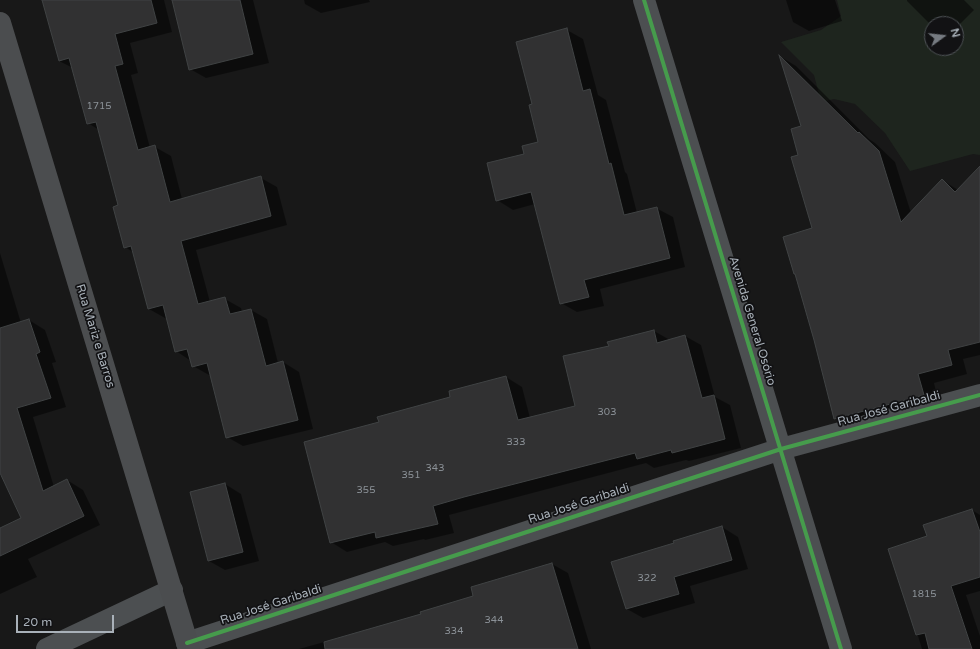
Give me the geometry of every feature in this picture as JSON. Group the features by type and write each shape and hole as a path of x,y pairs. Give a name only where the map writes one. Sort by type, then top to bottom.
{"street":[{"name":"Avenida General Osório","path":"644,0 841,649"},
{"name":"Rua Mariz e Barros","path":"0,23 188,646"},
{"name":"Rua José Garibaldi","path":"188,646 781,449 980,394"},
{"path":"47,649 172,590"}],"shaded area":[{"path":"837,0 980,0 980,155 973,154 910,171 885,133 855,104 834,99 821,102 814,75 781,42 821,30 841,16"}],"building":[{"path":"42,0 151,0 157,23 115,34 123,64 115,66 138,150 155,145 170,202 261,176 271,216 181,241 198,304 225,297 230,314 251,309 266,366 283,361 298,420 226,438 207,363 192,367 187,349 175,352 163,305 148,309 131,246 124,248 113,207 118,205 96,122 87,124 69,58 59,61"},
{"path":"172,0 240,0 253,54 189,70"},
{"path":"567,28 583,91 590,89 624,215 657,207 670,258 584,280 589,297 560,304 531,192 496,201 487,163 524,154 522,146 538,142 529,105 532,104 516,42"},
{"path":"779,55 858,133 859,132 879,151 901,222 942,179 955,192 980,166 980,342 948,350 952,365 918,374 924,395 834,419 814,340 783,237 812,228 791,157 798,155 791,129 801,126"},
{"path":"29,319 40,352 36,354 51,398 17,408 43,491 67,479 84,516 0,556 0,528 21,518 0,473 0,328"},
{"path":"654,330 657,343 685,335 702,398 714,395 725,439 672,453 671,450 637,459 635,453 464,497 433,506 438,524 376,538 375,532 330,543 304,442 379,422 377,417 450,397 449,391 506,376 518,420 575,406 563,356 609,346 607,342"},
{"path":"225,483 243,552 208,561 190,492"},
{"path":"972,509 980,532 980,577 951,586 972,649 929,649 925,633 916,635 888,549 927,536 923,525"},
{"path":"722,526 732,560 674,577 679,594 626,609 611,562 674,543 673,541"},
{"path":"552,563 578,649 325,649 324,642 421,614 420,612 473,596 471,587"}],"cycle path":[{"path":"644,0 841,649"},
{"path":"187,643 781,449 980,395"}]}
